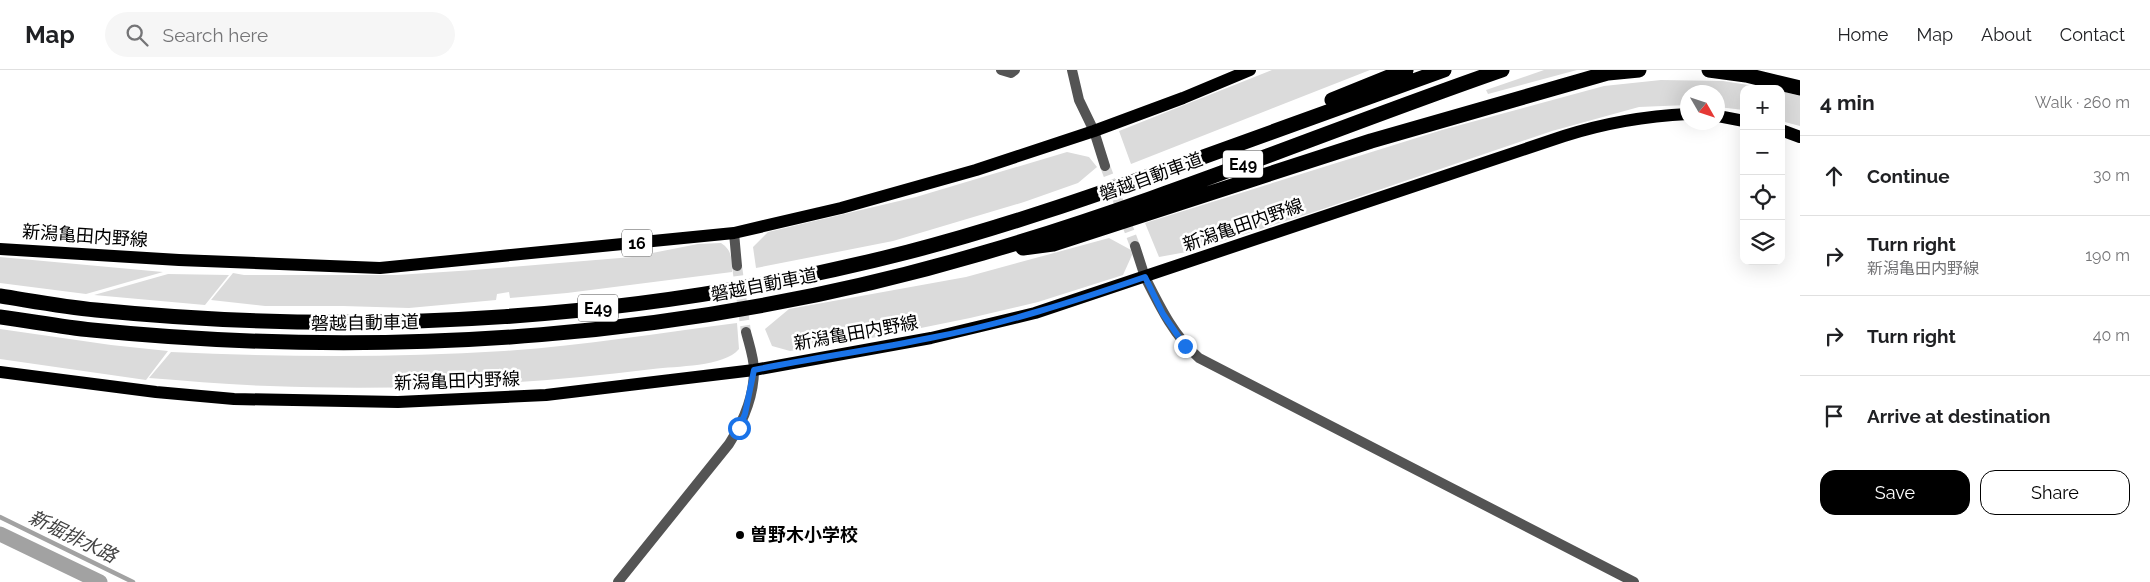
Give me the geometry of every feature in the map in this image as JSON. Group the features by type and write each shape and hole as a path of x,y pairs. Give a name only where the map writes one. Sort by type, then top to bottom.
{"highway":[{"path":"1179,165 1406,70"},
{"name":"磐越自動車道","path":"0,296 92,310 172,316 376,323 472,320 601,308 730,289 824,272 907,252 1041,214 1444,70"},
{"name":"磐越自動車道","path":"0,317 88,330 277,342 380,344 474,340 592,330 734,311 827,292 982,254 1124,207 1502,70"},
{"path":"982,254 1053,244 1371,141 1602,73 1618,70"},
{"path":"1602,73 1639,70"},
{"path":"1709,70 1746,74 1800,88"}],"main road":[{"name":"新潟亀田内野線","path":"0,248 179,260 380,268 734,233 841,208 967,172 1094,131 1183,98 1250,70"},
{"name":"新潟亀田内野線","path":"0,372 129,390 234,399 398,402 546,394 754,370 931,338 1035,313 1564,136 1600,125 1635,118 1680,115"},
{"path":"1725,117 1740,120"},
{"path":"1785,131 1800,137"}],"street":[{"path":"1001,70 1011,73 1015,70"},
{"path":"1072,70 1079,100 1094,131 1105,166"},
{"path":"734,233 737,266"},
{"path":"1135,246 1145,277 1163,314 1185,346 1199,358 1634,582"},
{"path":"618,582 729,444 739,428 745,414 754,370 746,332"}],"shaded area":[{"path":"1272,70 1370,70 1131,164 1119,131"},
{"path":"1544,70 1577,70 1488,94 1486,90"},
{"path":"1661,80 1723,81 1748,85 1740,85 1740,110 1725,108 1725,85 1680,85 1680,105 1639,107 1552,131 1314,212 1192,251 1159,257 1145,223 1442,130 1604,86"},
{"path":"1785,92 1800,96 1800,126 1785,122"},
{"path":"1067,152 1089,157 1097,167 1078,183 1024,202 893,241 756,268 753,247 768,232 916,197"},
{"path":"1109,238 1131,250 1132,255 1123,275 1038,302 857,341 790,351 772,346 765,329 789,309 966,277"},
{"path":"721,243 731,255 732,272 567,293 510,298 509,292 497,294 496,300 409,308 265,306 211,300 233,273 244,275 397,275 632,257 698,244"},
{"path":"0,257 163,272 86,294 0,283"},
{"path":"168,274 229,275 205,305 94,295"},
{"path":"737,323 739,349 732,355 722,359 699,365 558,379 510,383 366,388 210,383 149,378 171,352 337,356 421,355 504,351 562,346"},
{"path":"0,329 168,351 146,380 0,359"}],"waterway":[{"name":"新堀排水路","path":"0,517 133,582"},
{"path":"0,534 100,582"}],"tunnel":[{"path":"1105,166 1135,246"},
{"path":"737,266 746,332"}],"place":[{"name":"曽野木小学校","path":"740,535"}],"route":[{"path":"739,428 750,396 754,370 931,338 1035,313 1145,277 1163,314 1185,346"}]}
